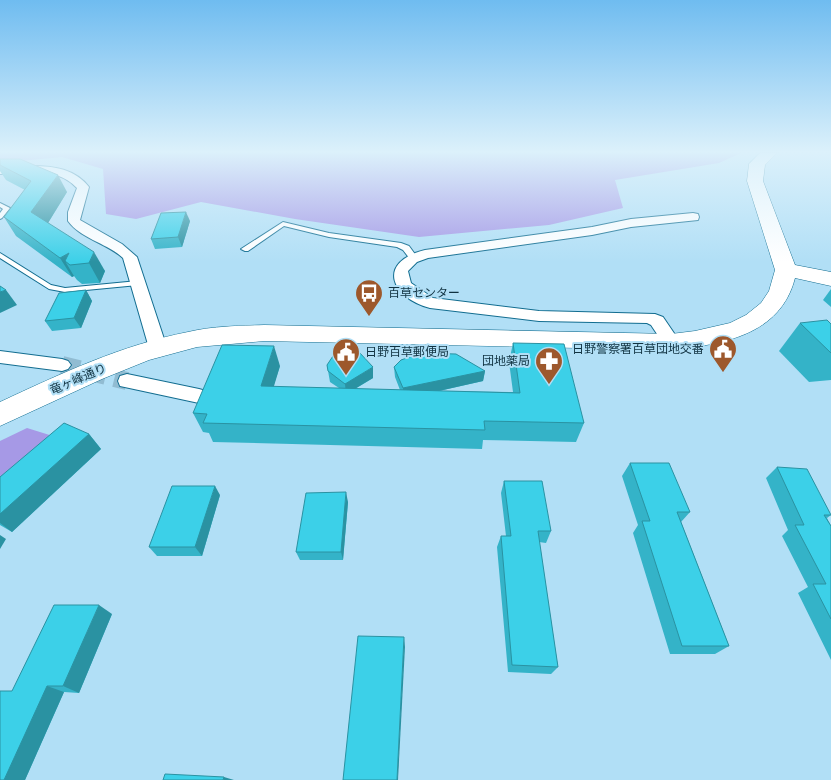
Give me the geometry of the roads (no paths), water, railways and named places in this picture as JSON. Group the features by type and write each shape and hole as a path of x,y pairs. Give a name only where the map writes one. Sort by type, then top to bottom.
{"street":[{"path":"82,189 73,212 74,221 84,230 123,250 130,257 158,348"},
{"path":"758,189 786,270 831,278"},
{"path":"671,342 657,321 649,318 539,316 430,303 416,298 401,282 401,274 403,267 413,258 592,231 631,223 693,216"},
{"name":"竜ヶ峰通り","path":"0,414 77,378 158,348 211,336 264,333 671,342 715,335 754,320 770,308 780,292 786,270"},
{"path":"0,357 62,365"},
{"path":"127,381 199,396"}],"lane":[{"path":"0,204 7,208 0,216"},
{"path":"245,249 283,224 329,235 398,245 406,248 413,258"},
{"path":"0,255 49,287 64,290 138,283"}],"tunnel":[{"path":"62,365 127,381"}],"place":[{"name":"百草センター","path":"369,317"},
{"name":"日野警察署百草団地交番","path":"723,373"},
{"name":"日野百草郵便局","path":"346,376"},
{"name":"団地薬局","path":"549,385"}]}
